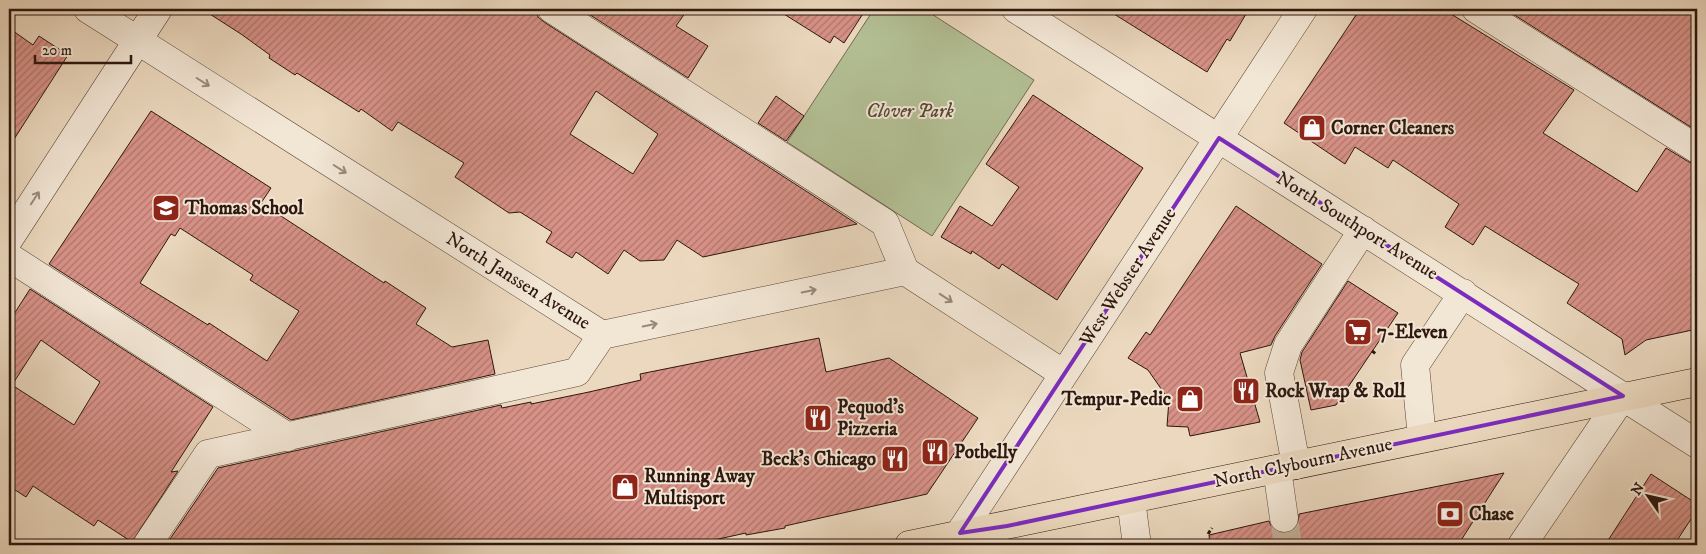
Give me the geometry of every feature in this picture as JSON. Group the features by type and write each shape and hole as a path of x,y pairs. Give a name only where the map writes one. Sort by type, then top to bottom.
{"main road":[{"name":"North Clybourn Avenue","path":"909,545 956,539 1007,526 1422,438 1697,382"}],"street":[{"name":"North Janssen Avenue","path":"88,9 602,335 905,271"},
{"path":"9,239 158,9"},
{"path":"552,9 886,223 905,271 1064,374"},
{"name":"West Webster Avenue","path":"956,539 1303,9"},
{"path":"1476,9 1697,150"},
{"name":"North Southport Avenue","path":"1021,10 1697,444"},
{"path":"1284,518 1286,467 1279,373 1281,360 1288,345 1363,230"},
{"path":"9,257 288,437"},
{"path":"1422,438 1415,365 1463,293"},
{"path":"147,545 208,454 577,372 602,335"},
{"path":"1522,545 1623,396"},
{"path":"1131,500 1137,545"}],"path":[{"path":"1372,351 1376,354"},
{"path":"1208,534 1212,528"}],"highlighted area":[{"path":"1219,138 1623,396 1007,526 960,533"}],"green space":[{"name":"Clover Park","path":"874,9 924,9 1034,80 932,236 787,142"}],"building":[{"path":"202,9 536,9 538,17 544,22 857,224 703,257 677,240 664,260 640,261 624,250 608,274 576,252 572,258 546,242 552,232 520,212 509,213 455,177 464,163 398,122 392,131 361,109 359,112 297,73 295,75 269,58 270,55","holes":["596,91 658,134 633,174 570,134"]},
{"path":"581,9 688,9 676,26 708,46 688,78"},
{"path":"776,9 866,9 844,43 834,36 830,43"},
{"path":"1106,9 1249,9 1230,41 1227,39 1207,72"},
{"path":"1360,9 1443,9 1574,90 1543,133 1637,192 1666,148 1689,162 1697,164 1697,329 1646,340 1625,355 1622,339 1567,303 1579,284 1485,226 1473,245 1445,227 1459,204 1393,160 1388,168 1355,147 1345,164 1284,123"},
{"path":"1505,9 1697,9 1697,131"},
{"path":"9,28 33,45 39,36 68,55 9,147"},
{"path":"1033,95 1143,168 1057,300 1002,264 999,269 972,251 971,254 941,237 960,206 992,226 1019,187 986,164"},
{"path":"776,96 804,116 786,141 758,123"},
{"path":"151,111 271,188 261,203 426,308 416,324 452,347 488,340 495,374 291,420 49,264","holes":["180,228 253,275 250,280 299,311 267,361 209,323 208,325 140,283 171,234 175,236"]},
{"path":"1236,206 1322,264 1271,345 1240,353 1260,422 1190,436 1188,427 1167,426 1169,400 1148,370 1128,358 1146,332 1150,335"},
{"name":"7-Eleven","path":"1348,281 1398,313 1336,405 1311,410 1300,360 1302,352"},
{"path":"30,289 213,407 171,472 178,471 132,542 98,520 94,526 33,486 26,497 9,486 9,322","holes":["41,340 100,382 74,425 12,385"]},
{"path":"819,338 826,372 889,358 978,418 927,494 785,526 785,528 746,535 746,533 691,545 166,545 218,468 501,405 502,408 531,402 531,404 589,392 641,380 640,374"},
{"path":"1504,473 1458,545 1210,545 1209,535 1269,521 1272,528 1278,532 1287,533 1293,531 1298,524 1299,514"},
{"path":"1651,474 1697,504 1697,510 1674,545 1605,545"}],"tunnel":[{"path":"1284,518 1288,545"}],"place":[{"name":"Corner Cleaners","path":"1312,128"},
{"name":"Thomas School","path":"166,208"},
{"name":"7-Eleven","path":"1358,332"},
{"name":"Rock Wrap & Roll","path":"1246,391"},
{"name":"Tempur-Pedic","path":"1190,399"},
{"name":"Pequod’s Pizzeria","path":"818,418"},
{"name":"Potbelly","path":"935,452"},
{"name":"Beck’s Chicago","path":"895,459"},
{"name":"Running Away Multisport","path":"625,487"},
{"name":"Chase","path":"1450,514"}]}
